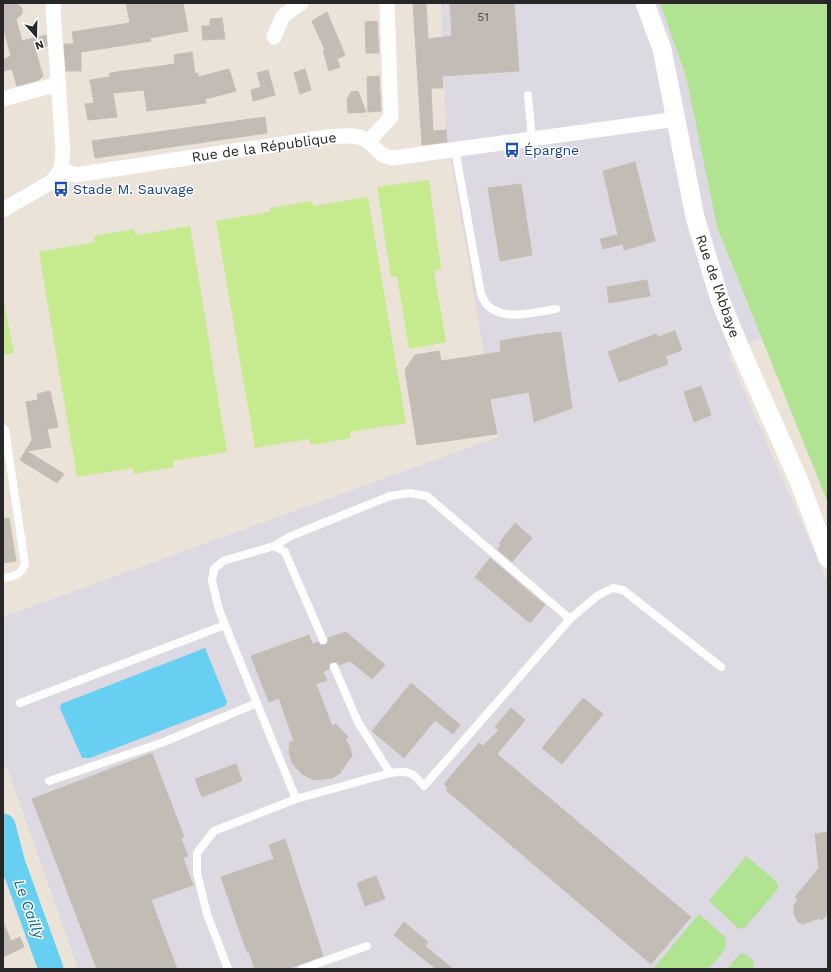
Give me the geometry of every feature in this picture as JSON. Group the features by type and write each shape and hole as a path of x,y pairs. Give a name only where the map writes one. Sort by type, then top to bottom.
{"street":[{"path":"3,210 54,181 61,169 63,149 54,3"},
{"path":"274,37 283,16 302,3"},
{"path":"387,3 390,117 368,142 383,156 393,158 677,119"},
{"name":"Rue de l'Abbaye","path":"645,3 662,49 677,119 686,177 695,217 720,300 799,481 828,558"},
{"path":"3,99 58,84"},
{"name":"Rue de la République","path":"61,169 75,175 328,137 356,137 368,142"}],"lane":[{"path":"528,95 532,139"},
{"path":"455,149 481,294 487,306 500,314 516,315 556,309"},
{"path":"3,428 5,430 25,564 23,570 18,574 3,578"},
{"path":"296,800 219,610 212,581 214,569 223,561 274,546 291,536 390,496 409,493 427,496 570,619"},
{"path":"274,546 285,552 292,565 323,640"},
{"path":"228,969 202,893 197,872 196,853 214,831 296,800 390,773 405,771 417,778 424,786 570,619 597,596 613,588 623,590 721,667"},
{"path":"20,703 225,625"},
{"path":"334,667 358,722 390,773"},
{"path":"49,780 164,742 257,703"},
{"path":"302,969 367,946"}],"shaded area":[{"path":"441,3 660,3 686,76 717,227 762,338 728,354 828,583 828,969 78,969 8,770 3,766 3,617 498,437 446,130"}],"green space":[{"path":"660,3 828,3 828,503 717,227 686,76"},
{"path":"429,180 441,269 434,271 446,342 409,349 397,277 391,277 377,187"},
{"path":"368,197 406,423 350,432 351,438 311,445 309,439 255,448 216,221 270,212 270,208 312,201 313,206"},
{"path":"190,226 227,452 174,461 174,467 134,474 133,468 77,477 39,252 95,242 94,236 134,229 136,235"},
{"path":"3,298 14,353 3,355"},
{"path":"746,856 776,881 778,885 777,890 744,929 738,928 709,901"},
{"path":"699,914 726,938 723,951 709,969 653,969"},
{"path":"743,953 753,960 754,965 752,969 727,969 739,955"}],"water":[{"path":"205,648 227,702 225,706 90,758 82,758 60,708 61,704"}],"building":[{"path":"3,3 13,3 22,8 22,14 16,19 22,41 46,35 47,46 35,49 43,76 39,80 17,86 12,69 3,71 3,60 11,56 3,27"},
{"path":"126,3 183,3 188,31 150,38 151,41 81,52 81,71 66,71 64,44 74,44 72,32 130,23"},
{"path":"413,3 426,3 428,39 452,36 450,3 514,3 519,71 442,76 443,88 431,88 433,131 446,130 447,142 422,145"},
{"path":"327,12 345,55 337,59 340,67 329,71 323,51 325,50 312,21"},
{"path":"222,18 225,39 203,40 202,26 210,26 210,19"},
{"path":"377,21 379,53 366,53 365,22"},
{"path":"192,52 195,74 198,73 198,77 229,69 236,91 205,99 206,103 147,111 144,90 113,93 117,117 88,120 85,104 94,103 90,80 109,77 110,73 175,64 174,55"},
{"path":"305,69 311,90 300,94 294,73"},
{"path":"268,70 275,95 253,101 251,90 261,87 257,73"},
{"path":"379,76 381,111 368,112 367,77"},
{"path":"358,91 366,112 348,113 347,99 351,92"},
{"path":"265,117 267,133 95,158 92,141"},
{"path":"635,162 655,241 624,250 623,244 603,249 600,239 618,235 603,171"},
{"path":"521,184 532,255 500,261 488,188"},
{"path":"647,280 650,296 609,303 607,287"},
{"path":"675,331 682,350 665,356 668,364 619,382 608,352 656,334 658,337"},
{"path":"561,332 572,408 534,422 529,392 490,399 497,434 417,445 405,370 415,355 439,351 441,361 501,352 500,341"},
{"path":"701,386 711,415 694,422 684,392"},
{"path":"50,391 58,427 47,429 51,447 27,451 64,474 57,483 20,460 32,440 26,402 38,400 37,394"},
{"path":"9,518 16,561 3,563 3,519"},
{"path":"515,523 532,538 512,562 497,549 501,545 499,543"},
{"path":"490,558 545,605 530,623 475,577"},
{"path":"346,632 385,665 372,679 350,661 339,665 337,662 332,662 329,664 329,669 323,672 327,680 316,684 332,726 336,724 348,737 345,739 349,745 352,756 340,773 332,778 314,780 302,774 292,763 289,751 290,742 294,741 279,698 269,702 251,656 309,635 312,644 318,642 320,645 325,645 328,643 328,638"},
{"path":"411,683 460,725 453,734 435,720 404,758 372,731"},
{"path":"583,698 603,714 562,764 542,748"},
{"path":"511,708 525,720 497,754 691,917 651,964 446,790 448,788 444,784 479,743 483,746 499,730 495,727"},
{"path":"152,753 184,837 181,838 188,856 183,858 193,885 151,900 177,969 97,969 32,799"},
{"path":"236,764 242,781 202,797 195,779"},
{"path":"828,832 828,913 822,920 820,918 803,924 798,922 794,914 794,905 798,899 795,897 819,868 815,834"},
{"path":"285,839 323,956 287,969 255,969 249,952 247,952 221,877 274,859 269,845"},
{"path":"376,876 385,899 365,906 357,883"},
{"path":"3,922 11,941 20,937 24,947 3,957"},
{"path":"404,922 428,942 425,946 453,969 436,969 394,935"}],"waterway":[{"name":"Le Cailly","path":"3,826 13,864 51,969"}],"place":[{"name":"Épargne","path":"512,150"},
{"name":"Stade M. Sauvage","path":"61,189"}]}
